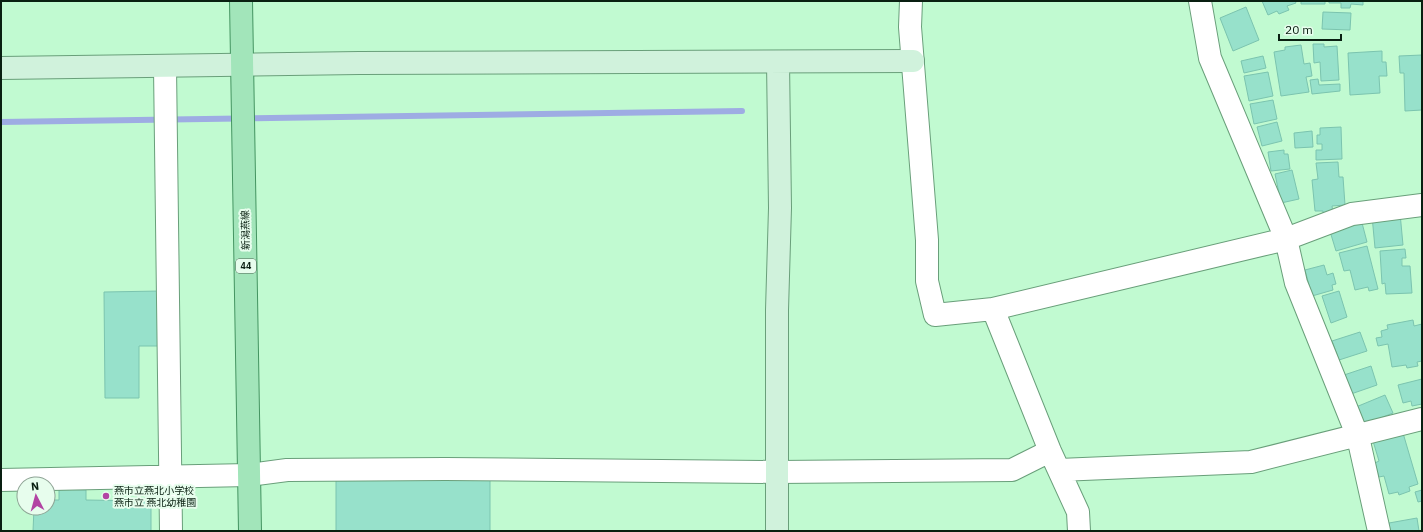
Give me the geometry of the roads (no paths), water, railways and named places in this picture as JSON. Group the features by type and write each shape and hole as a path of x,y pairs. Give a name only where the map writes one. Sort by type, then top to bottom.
{"main road":[{"name":"新潟燕線","path":"240,1 250,531"}],"street":[{"path":"911,1 910,27 927,240 927,281 935,315 993,309 1286,239 1352,214 1422,205"},
{"path":"1200,1 1210,58 1286,239 1296,283 1358,437 1379,531"},
{"path":"1,68 242,66 359,63 913,61"},
{"path":"777,531 777,310 780,208 778,62"},
{"path":"164,67 171,531"},
{"path":"993,309 1050,451 1078,512 1079,531"},
{"path":"1059,470 1251,462 1358,437 1422,419"},
{"path":"1,480 249,475 287,470 445,469 777,472 1012,470 1050,451"}],"waterway":[{"path":"1,122 742,111"}],"place":[{"name":"燕市立燕北小学校 燕市立 燕北幼稚園","path":"106,496"}]}
